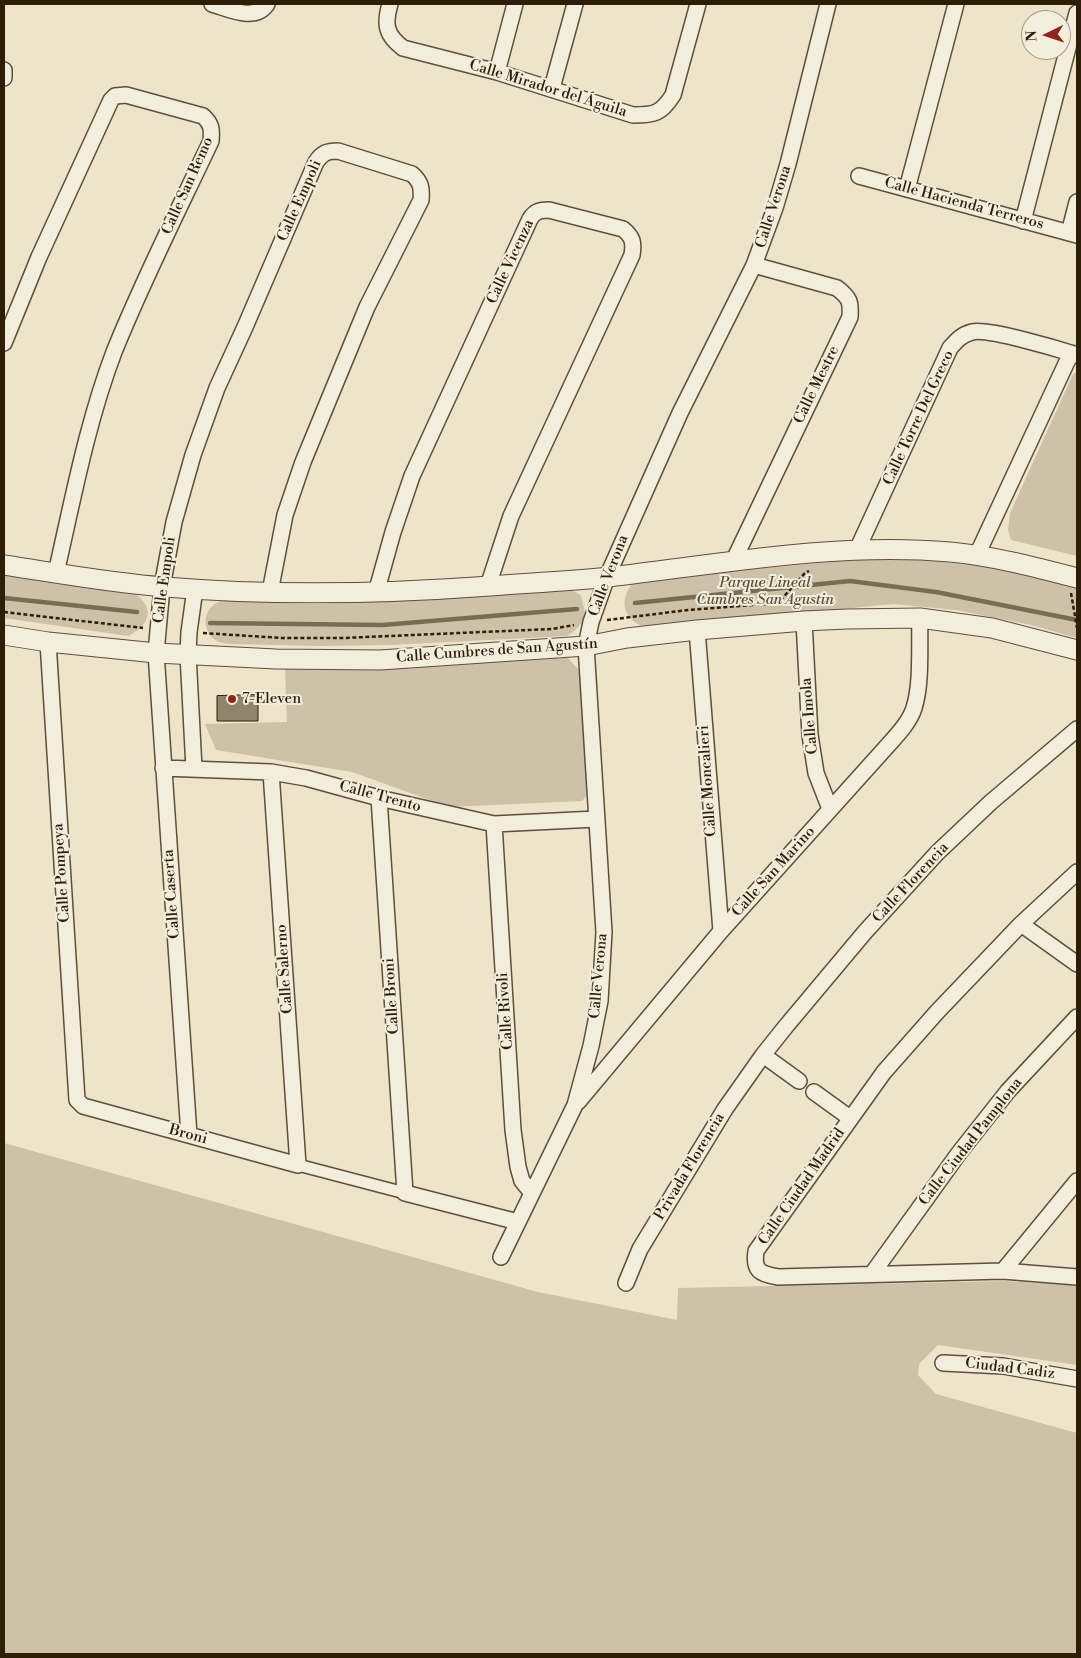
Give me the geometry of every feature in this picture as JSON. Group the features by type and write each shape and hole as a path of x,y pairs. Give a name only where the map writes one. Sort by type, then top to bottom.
{"street":[{"path":"212,4 244,13 255,13 265,6"},
{"name":"Calle Mirador del Águila","path":"390,4 387,27 392,40 404,48 552,88 633,115 650,115 665,108 673,95 698,4"},
{"path":"497,72 515,4"},
{"path":"552,88 575,4"},
{"name":"Calle Verona","path":"501,1257 575,1105 591,1046 600,1001 604,932 586,646 591,622 606,577 677,422 754,264 775,208 788,164 828,4"},
{"path":"907,189 956,4"},
{"path":"1023,221 1077,13"},
{"path":"4,70 4,78"},
{"name":"Calle San Remo","path":"4,343 39,257 111,100 115,96 126,95 203,116 210,122 212,131 211,141 152,266 114,353 89,432 56,573"},
{"name":"Calle Empoli","path":"156,653 162,587 174,522 192,455 217,388 245,328 316,162 322,154 329,151 338,151 412,174 419,180 422,189 421,200 368,307 303,462 285,515 270,592"},
{"name":"Calle Hacienda Terreros","path":"858,176 1073,234"},
{"path":"1073,234 1077,202"},
{"name":"Calle Vicenza","path":"376,593 412,476 530,219 535,212 549,210 623,229 631,235 633,243 632,255 511,516 488,586"},
{"name":"Calle Mestre","path":"733,562 850,317 851,305 847,295 837,288 754,264"},
{"name":"Calle Torre Del Greco","path":"856,550 950,348 960,337 973,332 988,332 1074,354 977,555"},
{"path":"4,565 162,587 270,592 376,593 606,577 856,550 948,552 977,555 1027,565 1074,585"},
{"path":"194,769 188,632 195,589"},
{"name":"Calle Cumbres de San Agustín","path":"4,636 156,653 380,660 586,646 627,638 804,621 920,618 992,628 1077,650"},
{"name":"Calle San Marino","path":"575,1105 721,932 906,724 914,709 917,690 920,618"},
{"name":"Calle Imola","path":"804,621 810,735 816,773 830,809"},
{"name":"Calle Moncalieri","path":"697,630 721,932"},
{"name":"Calle Pompeya","path":"48,642 76,1096 79,1103"},
{"name":"Calle Caserta","path":"156,653 189,1135"},
{"name":"Calle Florencia","path":"763,1055 865,932 937,854 991,802 1077,729"},
{"name":"Calle Trento","path":"163,768 271,772 306,778 380,798 494,824 596,819"},
{"name":"Calle Salerno","path":"271,772 298,1165"},
{"name":"Calle Broni","path":"380,798 405,1194"},
{"name":"Calle Rivoli","path":"494,824 513,1130 518,1167 522,1181 532,1193"},
{"name":"Calle Ciudad Madrid","path":"1077,872 1022,924 937,1012 884,1072 756,1251 754,1262 757,1268 765,1275 778,1278 1003,1271 1077,1277"},
{"path":"1022,924 1077,964"},
{"name":"Calle Ciudad Pamplona","path":"872,1274 959,1153 1008,1091 1077,1017"},
{"path":"763,1055 799,1081"},
{"name":"Privada Florencia","path":"626,1283 640,1249 726,1109 763,1055"},
{"path":"814,1092 850,1118"},
{"name":"Broni","path":"79,1103 83,1106 298,1165"},
{"path":"298,1165 518,1222"},
{"path":"1003,1271 1077,1181"},
{"name":"Ciudad Cadiz","path":"943,1362 1003,1366 1077,1379"}],"path":[{"path":"188,632 282,638 343,638 552,629 591,622 688,610 778,603 805,573 812,570"},
{"path":"1074,585 1077,628"},
{"path":"4,612 157,630"}],"green space":[{"path":"1077,372 1077,556 1011,540 1008,530 1010,513 1073,374"},
{"name":"Parque Lineal Cumbres San Agustin","path":"905,558 984,566 1077,587 1077,638 1031,625 956,610 893,604 648,628 632,620 625,608 626,594 636,580 849,560"},
{"path":"4,573 127,589 136,594 146,606 148,612 147,619 137,631 128,636 4,618"},
{"path":"563,588 579,594 584,609 581,623 567,636 390,645 228,644 214,639 207,630 206,624 207,613 210,609 218,602 224,600 313,604 415,600"},
{"path":"567,657 580,671 589,793 582,801 449,807 352,772 216,750 205,724 287,722 285,669 454,664"},
{"path":"4,1143 538,1292 677,1320 678,1288 1006,1281 1077,1285 1077,1365 938,1345 919,1364 918,1375 936,1394 1077,1433 1077,1654 4,1654"}],"building":[{"path":"258,695 258,721 217,721 217,696"}],"waterway":[{"path":"635,603 850,581 936,592 1077,620"},
{"path":"4,598 137,612"},
{"path":"210,623 382,625 577,609"}],"place":[{"name":"7-Eleven","path":"232,699"}]}
